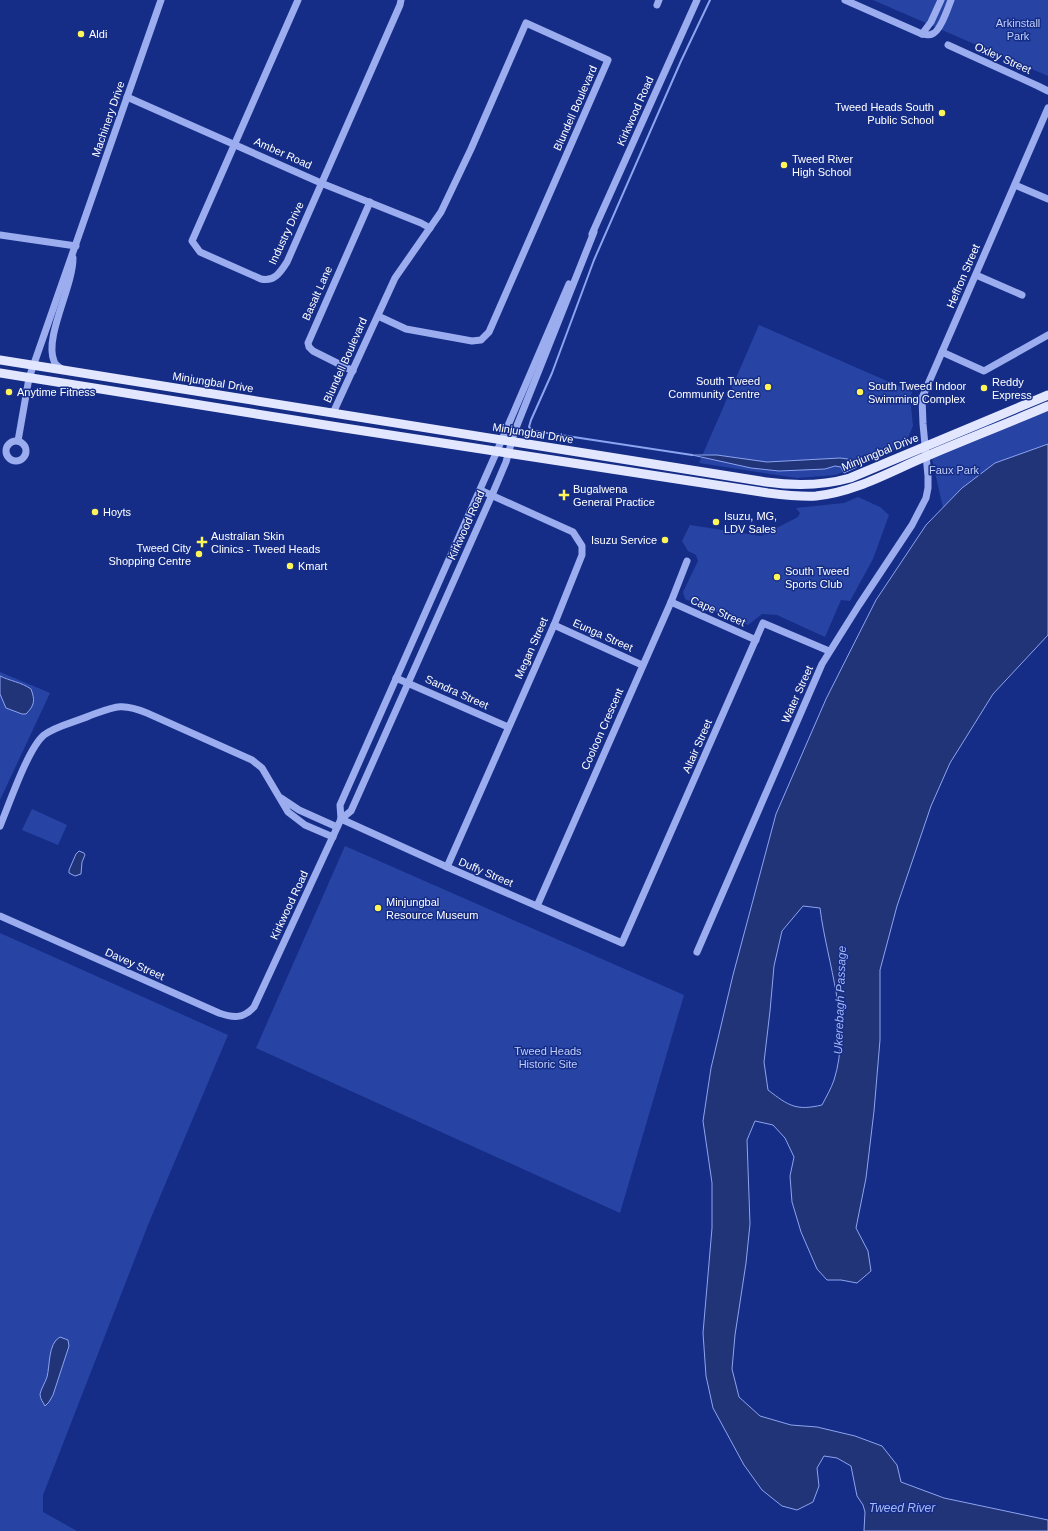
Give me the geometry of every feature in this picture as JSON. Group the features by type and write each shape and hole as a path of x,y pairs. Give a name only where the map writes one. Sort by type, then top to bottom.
{"main road":[{"name":"Minjungbal Drive","path":"0,360 790,485 816,485 850,478 1048,406"},
{"name":"Minjungbal Drive","path":"0,373 768,493 804,496 816,496 841,492 862,485 926,451 1048,395"},
{"path":"327,425 333,413"}],"street":[{"name":"Machinery Drive","path":"18,442 29,378 161,0"},
{"name":"Industry Drive","path":"298,0 192,241 200,252 261,279 270,280 281,272 287,262 401,0"},
{"name":"Kirkwood Road","path":"341,819 340,805 497,451 506,441 550,326 594,232 697,0"},
{"path":"845,0 922,34 929,35 935,33 951,0"},
{"path":"922,34 931,22 941,0"},
{"name":"Blundell Boulevard","path":"333,413 395,278 441,212 526,23 608,60 489,332 481,340 472,341 406,329 378,316"},
{"name":"Oxley Street","path":"948,46 1048,91"},
{"name":"Amber Road","path":"127,97 321,183 430,228"},
{"name":"Heffron Street","path":"926,451 921,402 924,393 1048,108"},
{"path":"1015,185 1048,199"},
{"name":"Basalt Lane","path":"352,371 313,351 309,347 308,343 370,202"},
{"path":"0,235 74,249"},
{"name":"Machinery Drive","path":"65,370 54,362 53,347 56,326 72,276 74,249"},
{"path":"976,274 1022,295"},
{"path":"942,352 984,371 1048,335"},
{"name":"Kirkwood Road","path":"257,1001 341,819 352,811 506,462 508,453 506,441"},
{"name":"Water Street","path":"697,952 810,691 829,651 919,514 926,498 928,488 926,451"},
{"name":"Megan Street","path":"447,867 554,625 582,555 580,540 573,532 480,490"},
{"name":"Cooloon Crescent","path":"537,906 687,561"},
{"name":"Cape Street","path":"670,602 756,640"},
{"name":"Altair Street","path":"622,943 764,623 829,651"},
{"name":"Eunga Street","path":"554,625 642,665"},
{"name":"Sandra Street","path":"396,678 508,727"},
{"path":"0,826 31,752 44,735 109,709 123,706 133,707 252,760 262,768 281,798 285,808 294,818 333,837"},
{"path":"281,798 299,810 337,827"},
{"name":"Duffy Street","path":"341,819 622,943"},
{"name":"Davey Street","path":"0,916 227,1016 243,1016 249,1012 257,1001"}],"green space":[{"name":"Arkinstall Park","path":"873,0 1048,0 1048,76"},
{"path":"759,325 912,392 910,397 913,426 905,445 836,475 797,478 699,463"},
{"name":"Faux Park","path":"1048,411 1048,444 995,463 962,488 943,508 932,459"},
{"name":"South Tweed Sports Club","path":"858,497 880,507 889,515 873,559 850,601 841,600 825,637 777,615 762,614 748,625 685,599 683,592 698,561 696,555 688,551 682,541 690,525 761,536 798,517 800,513 796,508 844,503"},
{"path":"0,672 50,693 0,800"},
{"path":"32,809 67,825 58,845 22,830"},
{"name":"Tweed Heads Historic Site","path":"345,846 684,995 620,1213 256,1048"},
{"path":"0,933 228,1035 148,1225 43,1495 43,1512 77,1531 0,1531"}],"water":[{"path":"1048,444 1048,635 993,694 950,763 931,806 897,906 880,970 880,1040 874,1111 866,1178 856,1228 868,1251 871,1271 857,1283 841,1280 827,1280 817,1269 801,1232 792,1202 790,1176 794,1157 785,1138 773,1125 755,1121 747,1140 750,1224 746,1263 735,1335 732,1369 739,1397 760,1416 791,1425 817,1427 855,1436 882,1446 897,1465 901,1482 944,1498 1048,1520 1048,1531 864,1531 865,1512 863,1505 857,1496 851,1466 837,1458 824,1456 817,1468 819,1486 813,1502 797,1510 782,1506 762,1490 744,1465 713,1408 706,1376 703,1333 712,1228 712,1183 703,1121 711,1068 733,975 776,814 826,699 876,600 926,525 962,488 995,463","holes":["803,906 820,908 839,1016 839,1059 833,1083 822,1105 813,1107 799,1107 787,1103 768,1090 764,1062 774,966 782,931"]},
{"path":"692,455 717,455 767,462 840,458 848,459 857,467 844,473 841,467 835,466 825,469 779,471 751,468"},
{"path":"0,676 31,689 33,705 26,714 6,708 0,694"},
{"path":"79,851 85,855 82,862 81,874 75,876 69,873 69,870 76,854"},
{"path":"60,1337 68,1340 69,1346 53,1395 45,1406 40,1394 47,1377 51,1349 56,1340"}],"waterway":[{"path":"692,455 534,431 529,427 552,373 594,260 681,61 710,0"}],"place":[{"name":"Aldi","path":"81,34"},
{"name":"Tweed Heads South Public School","path":"942,113"},
{"name":"Tweed River High School","path":"784,165"},
{"name":"South Tweed Community Centre","path":"768,387"},
{"name":"Reddy Express","path":"984,388"},
{"name":"Anytime Fitness","path":"9,392"},
{"name":"South Tweed Indoor Swimming Complex","path":"860,392"},
{"name":"Bugalwena General Practice","path":"564,495"},
{"name":"Hoyts","path":"95,512"},
{"name":"Isuzu, MG, LDV Sales","path":"716,522"},
{"name":"Isuzu Service","path":"665,540"},
{"name":"Australian Skin Clinics - Tweed Heads","path":"202,542"},
{"name":"Tweed City Shopping Centre","path":"199,554"},
{"name":"Kmart","path":"290,566"},
{"name":"South Tweed Sports Club","path":"777,577"},
{"name":"Minjungbal Resource Museum","path":"378,908"}],"water label":[{"name":"Ukerebagh Passage","path":"840,1000"},
{"name":"Tweed River","path":"902,1508"}]}
